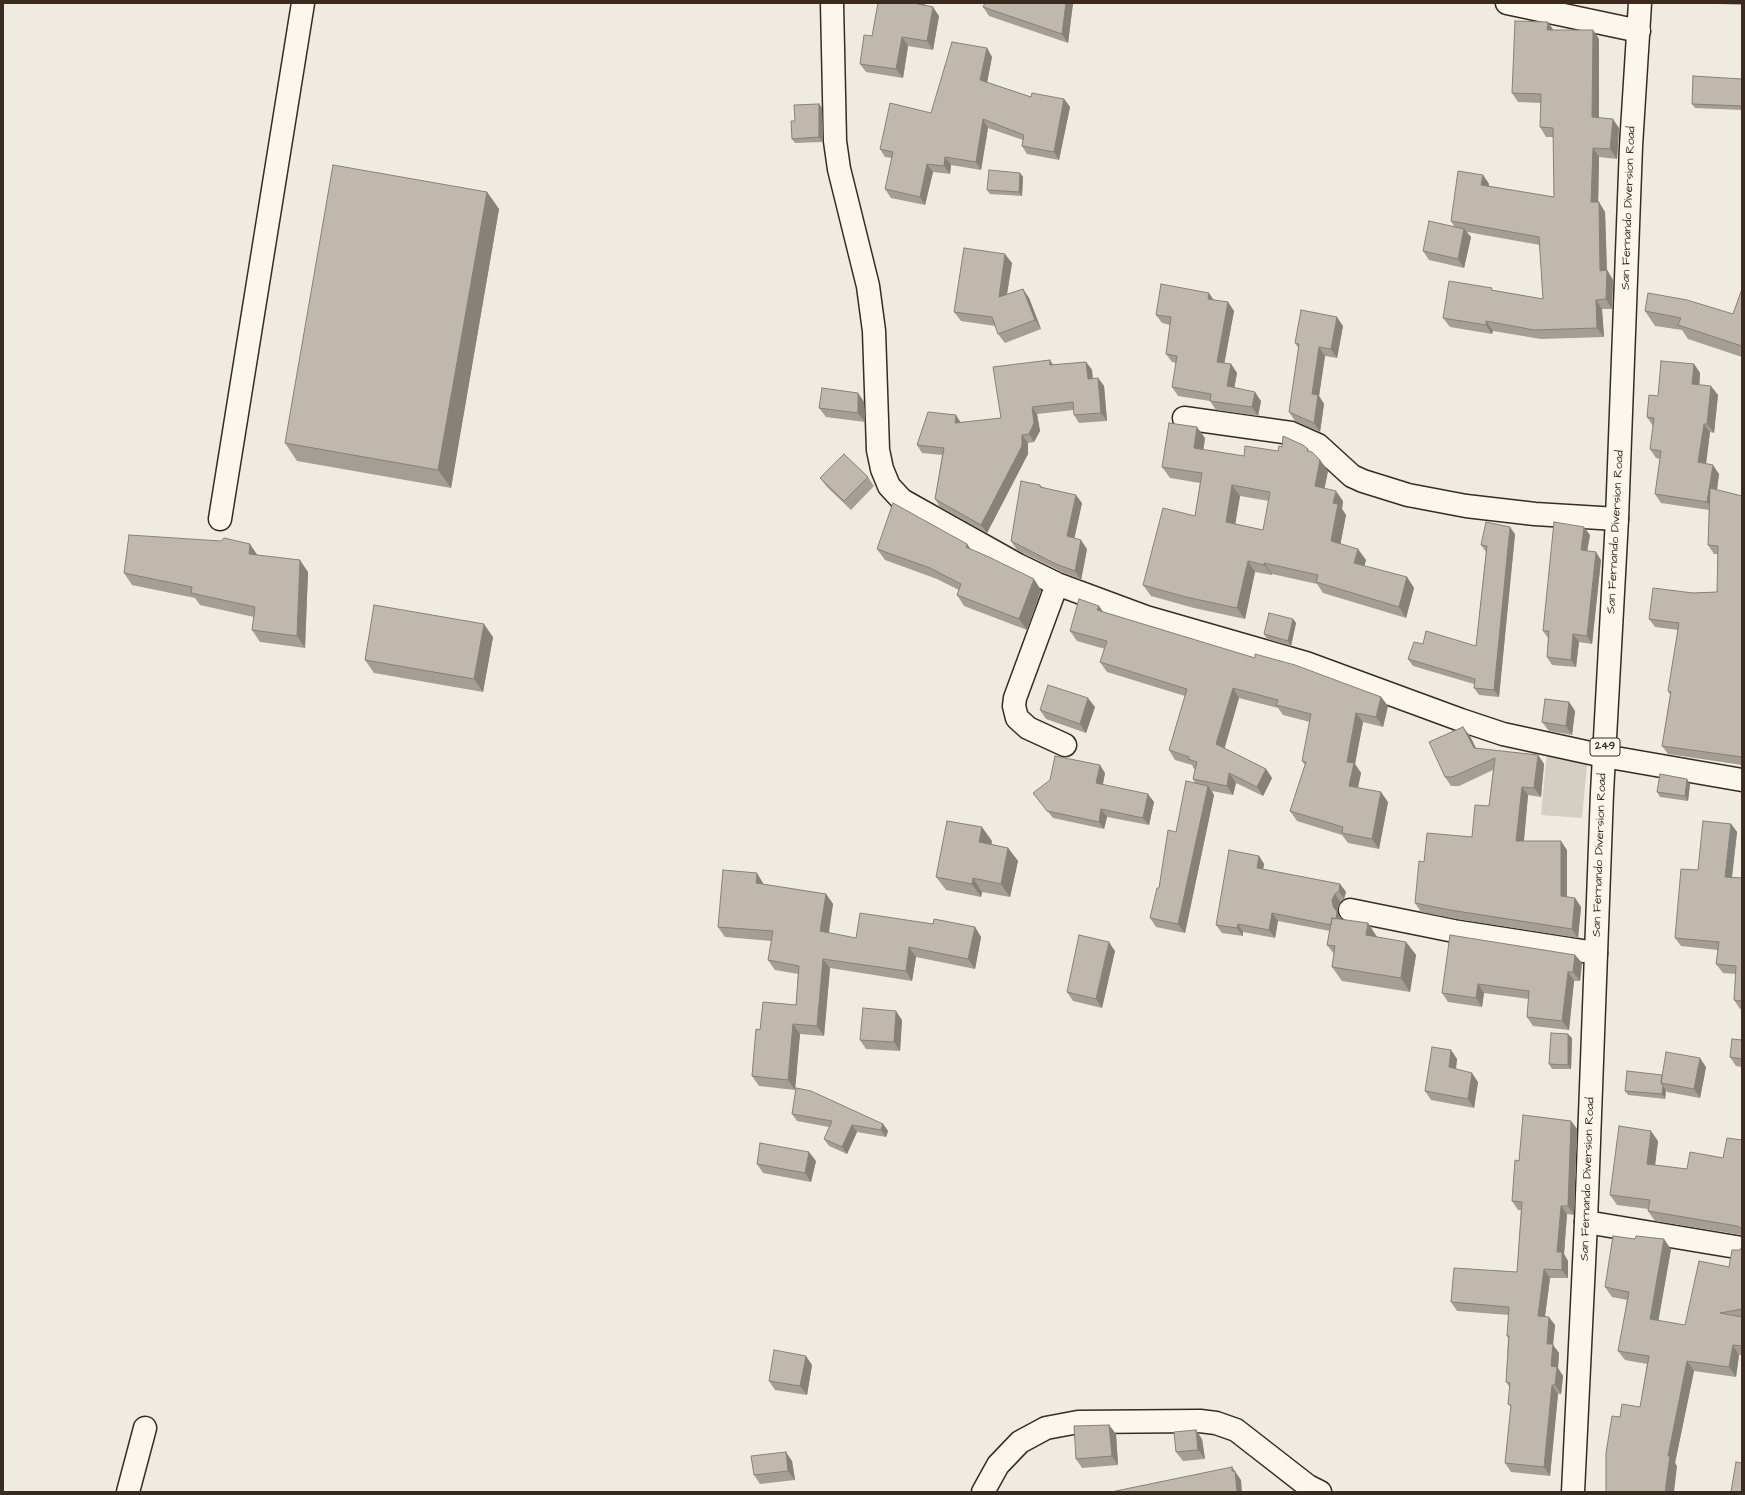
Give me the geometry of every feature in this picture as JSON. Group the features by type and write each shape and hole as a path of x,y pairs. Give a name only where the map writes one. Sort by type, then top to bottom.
{"main road":[{"path":"220,519 303,3"},
{"path":"832,3 835,141 839,169 868,286 874,331 878,450 882,469 889,486 902,500 1018,565 1057,584 1146,617 1306,663 1496,732 1604,756 1742,780"},
{"path":"1507,3 1638,31"},
{"name":"San Fernando Diversion Road","path":"1573,1492 1586,1222 1604,756 1617,519 1631,146 1640,3"},
{"path":"1184,418 1291,433 1318,445 1352,476 1363,481 1408,495 1466,506 1535,514 1617,519"},
{"path":"1057,584 1015,698 1014,706 1017,718 1028,728 1065,745"},
{"path":"1350,910 1454,931 1596,953"},
{"path":"1586,1222 1742,1248"},
{"path":"983,1492 998,1465 1020,1442 1046,1428 1078,1422 1193,1421 1216,1423 1236,1430 1308,1486 1320,1492"},
{"path":"128,1492 145,1428"}],"shaded area":[{"path":"1548,740 1589,744 1582,818 1541,815"}],"building":[{"path":"878,3 918,3 933,7 927,41 902,37 896,69 860,64 864,35 872,36"},
{"path":"985,3 1066,3 1062,34 983,7"},
{"path":"1515,21 1548,22 1547,30 1593,30 1592,117 1613,119 1610,149 1593,148 1591,202 1599,202 1600,271 1607,270 1606,299 1596,300 1597,328 1534,330 1486,321 1486,325 1443,318 1449,281 1492,288 1491,290 1543,299 1539,237 1451,221 1458,171 1483,175 1481,185 1554,197 1553,128 1540,127 1541,94 1512,93"},
{"path":"952,42 987,48 980,80 1031,97 1032,93 1064,99 1054,152 1022,146 1024,135 983,119 976,162 945,157 944,166 927,164 920,197 885,189 893,152 880,149 890,103 931,113"},
{"path":"1693,76 1742,79 1742,106 1692,104"},
{"path":"819,104 819,137 792,139 791,121 795,121 794,105"},
{"path":"333,165 487,192 438,470 285,443"},
{"path":"989,170 1020,173 1019,192 987,190"},
{"path":"1429,221 1464,229 1458,259 1423,251"},
{"path":"964,248 1005,254 999,297 1023,289 1035,320 998,334 992,317 954,312"},
{"path":"1161,284 1209,293 1208,299 1228,302 1217,362 1231,364 1227,386 1255,392 1252,407 1210,401 1211,394 1172,387 1177,356 1166,354 1171,317 1156,315"},
{"path":"1742,289 1742,346 1678,325 1681,318 1645,311 1648,293 1687,300 1733,314"},
{"path":"1301,310 1337,317 1331,349 1319,347 1312,394 1318,395 1314,423 1289,412 1299,344 1295,343"},
{"path":"1050,360 1050,365 1086,362 1088,379 1098,378 1101,413 1074,415 1073,402 1032,407 1034,423 1029,434 1022,435 1022,446 981,525 935,499 944,448 917,445 928,412 956,415 955,423 1001,418 993,367"},
{"path":"1661,361 1694,364 1692,384 1711,386 1707,424 1704,424 1698,462 1713,465 1707,502 1655,494 1661,451 1650,449 1654,418 1647,417 1649,395 1658,396"},
{"path":"822,388 858,393 858,413 819,408"},
{"path":"1169,423 1197,427 1194,448 1244,456 1245,446 1278,451 1279,446 1282,447 1283,436 1303,445 1308,449 1307,451 1312,452 1320,460 1315,486 1336,491 1333,503 1338,504 1331,541 1358,549 1354,563 1407,577 1399,607 1316,582 1318,575 1248,561 1237,608 1186,597 1143,585 1163,508 1195,516 1202,473 1162,467","holes":["1232,485 1270,492 1263,530 1226,522"]},
{"path":"844,454 868,477 844,501 820,478"},
{"path":"1021,481 1076,495 1067,536 1081,540 1075,571 1056,564 1011,541"},
{"path":"1710,488 1742,496 1742,757 1662,746 1671,692 1668,691 1679,623 1649,619 1653,588 1693,593 1717,592 1718,546 1708,545"},
{"path":"893,503 967,544 966,547 1034,579 1019,619 957,595 961,584 930,568 877,549"},
{"path":"1486,522 1510,527 1494,690 1474,688 1475,679 1408,659 1414,642 1423,644 1426,631 1476,646 1487,546 1481,545"},
{"path":"1554,522 1584,527 1581,550 1596,552 1587,636 1573,634 1571,660 1547,657 1549,631 1543,631"},
{"path":"129,535 221,541 224,538 250,544 249,554 300,560 297,636 252,630 255,607 191,593 192,587 124,573"},
{"path":"1079,599 1099,606 1097,610 1255,658 1255,654 1295,665 1381,697 1376,717 1356,713 1347,762 1354,763 1349,786 1381,792 1372,839 1342,833 1343,827 1290,811 1306,762 1302,761 1311,714 1276,705 1278,700 1233,688 1216,744 1266,769 1257,787 1229,773 1227,786 1193,779 1197,762 1188,759 1189,757 1169,750 1187,689 1100,662 1107,641 1070,631"},
{"path":"374,605 484,624 474,679 365,660"},
{"path":"1269,613 1293,619 1288,641 1264,634"},
{"path":"1048,685 1088,698 1080,724 1040,710"},
{"path":"1545,699 1569,702 1566,726 1542,722"},
{"path":"1463,727 1474,748 1538,755 1534,788 1522,787 1516,841 1561,841 1561,896 1575,898 1572,929 1415,903 1419,861 1424,862 1427,833 1472,837 1475,805 1489,806 1495,758 1452,777 1445,777 1429,742"},
{"path":"1055,756 1100,765 1096,783 1148,794 1143,818 1101,809 1099,822 1047,811 1033,793 1050,780"},
{"path":"1660,774 1687,779 1685,796 1657,792"},
{"path":"1186,781 1208,786 1178,924 1150,918 1157,888 1159,888 1168,830 1176,832"},
{"path":"947,821 982,827 979,842 1008,848 1001,884 973,878 972,884 936,877"},
{"path":"1703,821 1731,824 1725,877 1742,878 1742,1001 1734,1000 1736,966 1716,964 1719,942 1675,938 1681,869 1698,870"},
{"path":"1229,850 1259,856 1257,868 1340,884 1339,891 1335,894 1332,900 1333,906 1337,912 1336,919 1332,918 1331,925 1272,913 1269,930 1238,924 1237,928 1216,925"},
{"path":"723,870 757,873 756,883 826,894 820,931 856,938 860,913 933,924 934,919 975,927 968,959 909,947 906,971 823,959 817,1026 793,1024 788,1080 752,1076 756,1029 760,1030 763,1002 796,1005 799,966 768,960 773,931 718,927"},
{"path":"1332,918 1368,923 1366,935 1406,942 1401,978 1332,967 1335,946 1327,945"},
{"path":"1079,935 1109,942 1096,999 1067,992"},
{"path":"1450,935 1575,955 1573,972 1568,972 1562,1021 1527,1017 1529,991 1478,984 1476,998 1442,993"},
{"path":"863,1008 896,1011 894,1042 860,1040"},
{"path":"1551,1033 1568,1034 1568,1065 1549,1064"},
{"path":"1732,1039 1742,1040 1742,1059 1730,1057"},
{"path":"1432,1047 1451,1050 1449,1067 1472,1073 1468,1099 1425,1091"},
{"path":"1666,1052 1700,1058 1694,1089 1661,1083"},
{"path":"1627,1071 1662,1075 1662,1094 1625,1091"},
{"path":"796,1088 811,1091 883,1124 881,1130 852,1125 842,1147 824,1139 832,1121 792,1114"},
{"path":"1523,1115 1571,1121 1568,1206 1561,1206 1557,1252 1562,1252 1562,1270 1544,1269 1538,1316 1549,1317 1547,1344 1553,1344 1551,1366 1557,1367 1555,1385 1552,1385 1544,1467 1505,1463 1511,1405 1508,1404 1510,1383 1506,1382 1509,1307 1451,1302 1454,1268 1517,1272 1522,1202 1512,1201 1515,1160 1519,1161"},
{"path":"1619,1126 1651,1131 1647,1164 1687,1169 1690,1152 1723,1158 1727,1138 1742,1140 1742,1228 1648,1211 1650,1200 1610,1195"},
{"path":"760,1143 809,1152 805,1173 757,1164"},
{"path":"1613,1236 1635,1239 1636,1236 1664,1239 1650,1319 1685,1325 1699,1261 1729,1267 1732,1250 1739,1250 1742,1248 1742,1309 1720,1313 1742,1317 1742,1346 1733,1345 1729,1367 1687,1361 1668,1456 1670,1456 1665,1492 1606,1492 1606,1453 1612,1416 1620,1417 1622,1404 1640,1407 1649,1356 1618,1351 1629,1292 1605,1287"},
{"path":"774,1350 806,1356 800,1386 769,1381"},
{"path":"1109,1425 1112,1456 1076,1459 1074,1426"},
{"path":"1196,1430 1198,1450 1176,1452 1174,1432"},
{"path":"786,1452 788,1471 754,1475 751,1456"},
{"path":"1736,1462 1742,1463 1742,1492 1731,1492"},
{"path":"1232,1467 1232,1471 1235,1471 1237,1492 1111,1492"}]}
